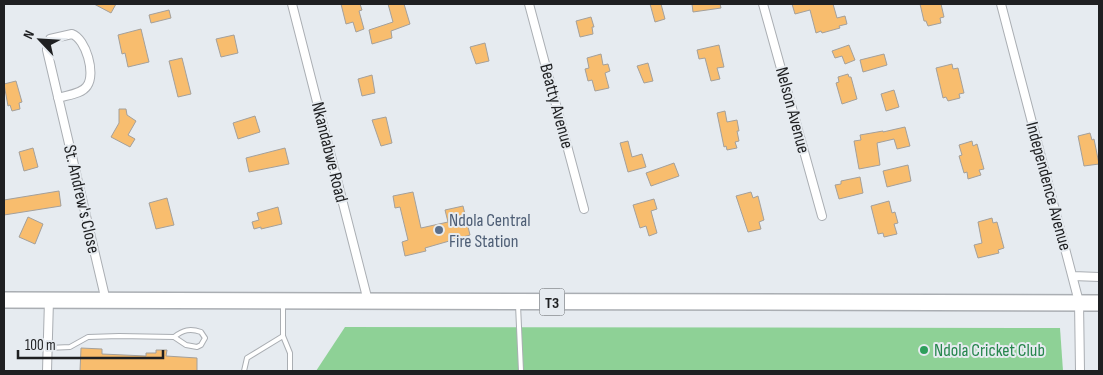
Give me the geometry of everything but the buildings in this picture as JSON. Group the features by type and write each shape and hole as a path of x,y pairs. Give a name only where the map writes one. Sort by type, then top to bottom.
{"highway":[{"name":"T3","path":"4,300 1099,302"}],"street":[{"name":"Nkandabwe Road","path":"292,4 368,301"},
{"name":"Beatty Avenue","path":"529,4 584,209"},
{"name":"Nelson Avenue","path":"763,4 822,216"},
{"name":"Independence Avenue","path":"1001,4 1079,302 1080,371"},
{"name":"St. Andrew's Close","path":"58,98 82,91 90,81 86,50 80,38 72,34 50,39 47,46 58,98 106,301"},
{"path":"1073,276 1099,277"},
{"path":"47,371 49,300"}],"lane":[{"path":"284,301 283,336 290,353 290,371"},
{"path":"518,302 521,371"},
{"path":"48,348 70,347 88,337 174,337 183,331 190,330 201,332 205,338 201,346 192,347 174,337"},
{"path":"244,371 247,358 283,336"}],"green space":[{"path":"345,327 1060,328 1063,371 316,371"}],"place":[{"name":"Ndola Central Fire Station","path":"439,230"},
{"name":"Ndola Cricket Club","path":"924,350"}]}
